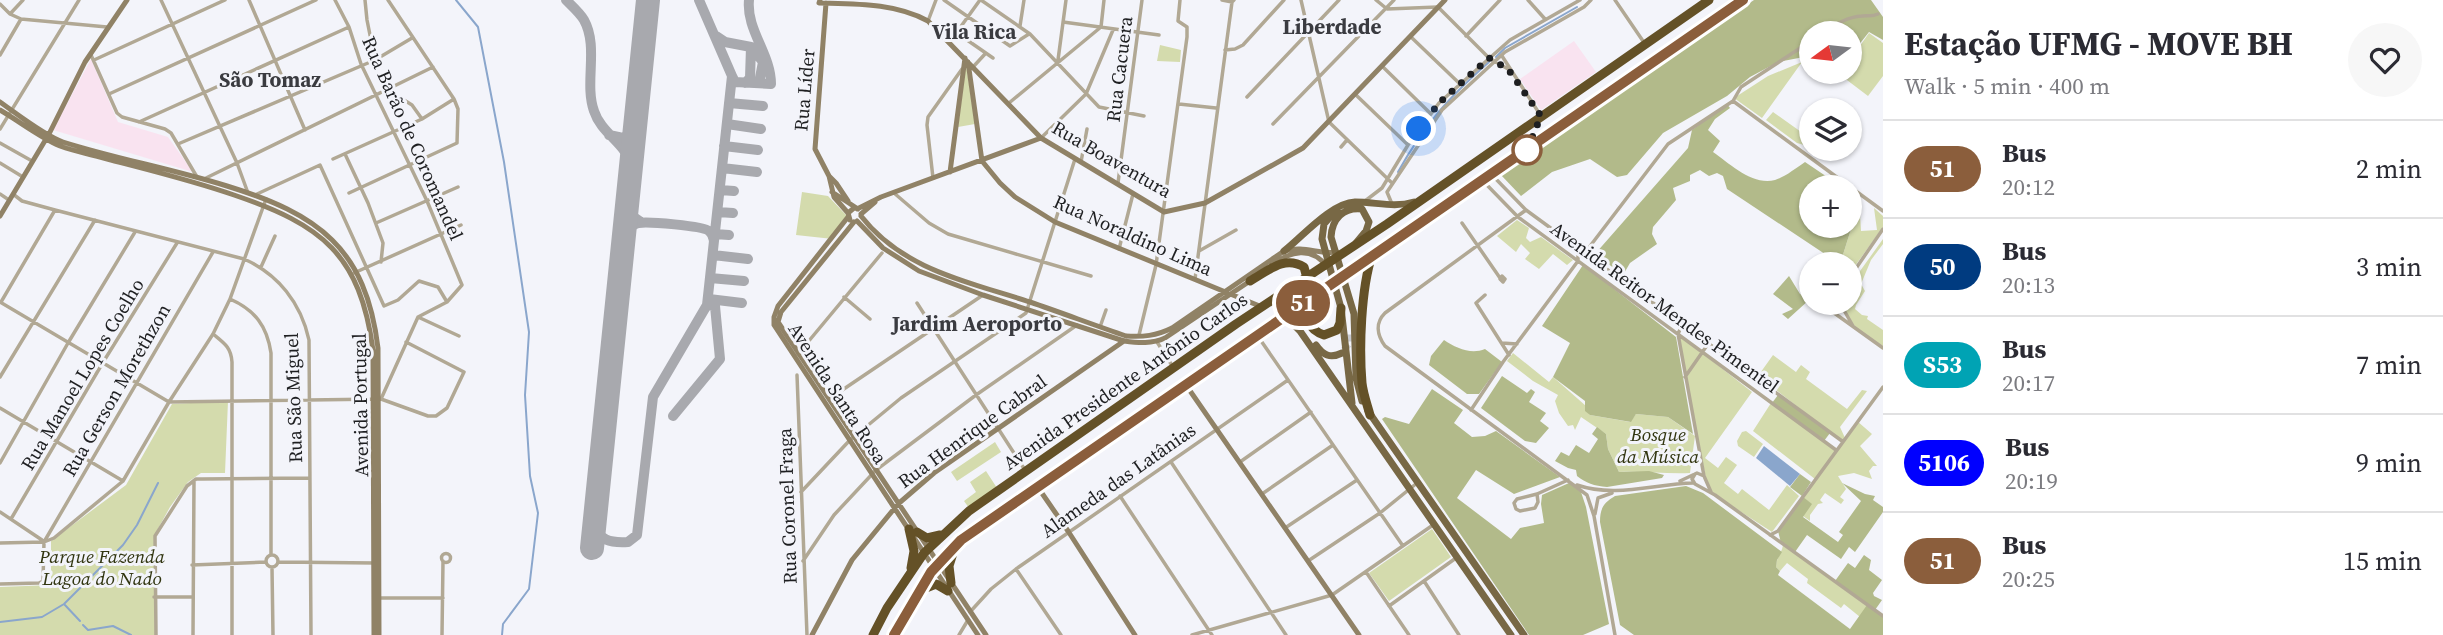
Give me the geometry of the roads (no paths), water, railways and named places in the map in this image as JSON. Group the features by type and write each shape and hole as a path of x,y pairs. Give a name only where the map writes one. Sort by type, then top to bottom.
{"highway":[{"name":"Avenida Presidente Antônio Carlos","path":"873,635 908,574 942,534 970,511 1709,0"},
{"name":"Avenida Presidente Antônio Carlos","path":"894,635 935,566 956,545 1037,486 1743,0"},
{"path":"1370,415 1362,384 1362,366 1363,305 1372,255"},
{"path":"1250,281 1278,265 1292,262 1304,267 1307,278"},
{"path":"1310,299 1305,314 1312,328 1324,335 1337,330 1341,308"},
{"path":"908,574 914,551 913,531 931,538 942,534"},
{"path":"919,591 936,584 949,587 949,566 956,545"}],"main road":[{"path":"1287,253 1317,221 1349,203 1395,206 1418,201"},
{"path":"1337,209 1324,224 1323,247 1341,308 1352,402 1356,411"},
{"path":"1355,244 1366,231 1369,222 1362,209 1350,209 1340,215 1334,224 1331,237 1354,314 1357,387 1370,415 1524,635"},
{"path":"1347,291 1350,334"},
{"path":"1279,319 1288,318 1303,327 1321,352 1332,356 1342,353"},
{"path":"1292,321 1511,635"},
{"path":"1489,603 1497,597"}],"street":[{"path":"10,15 23,0"},
{"path":"0,129 79,0"},
{"path":"162,0 237,163 248,193"},
{"path":"92,57 225,0"},
{"path":"249,0 305,130"},
{"path":"109,94 316,0"},
{"name":"Rua Barão de Coromandel","path":"335,0 349,27 361,64 411,165 461,279 461,288 447,302"},
{"path":"365,0 375,60"},
{"path":"349,193 457,144 458,109 454,99 388,0"},
{"path":"928,22 936,0"},
{"path":"944,0 1010,46 1030,34"},
{"path":"949,43 981,0 1030,34 1098,107 1144,116"},
{"path":"1020,26 1024,0"},
{"path":"1058,62 1066,0"},
{"path":"1009,103 1101,27 1104,0"},
{"name":"Rua Cacuera","path":"1118,183 1142,0"},
{"path":"1139,337 1156,265 1188,31 1185,25 1178,21 1180,0"},
{"path":"1195,279 1216,108 1233,1 1222,0"},
{"path":"1225,50 1243,45 1284,0"},
{"path":"1301,0 1329,122 1392,183"},
{"path":"1247,97 1339,0"},
{"path":"1376,0 1387,9 1438,7 1489,58 1508,69"},
{"path":"1273,124 1394,0"},
{"name":"Rua Boaventura","path":"822,2 881,5 920,17 1009,103 1041,138 1164,212 1205,203 1313,143 1329,122 1445,0"},
{"path":"1466,36 1500,0"},
{"path":"1528,0 1546,20"},
{"path":"1363,203 1382,188 1408,145 1439,103 1510,40 1580,0"},
{"path":"1395,206 1388,198 1387,192 1442,110 1502,56 1548,26 1584,7 1591,0"},
{"path":"1615,0 1646,45"},
{"path":"0,216 126,1"},
{"name":"Rua Líder","path":"822,2 815,149 838,203 855,215"},
{"path":"0,4 10,15 21,19 109,27"},
{"path":"1844,21 1878,14"},
{"path":"0,55 21,19"},
{"path":"1063,22 1159,35"},
{"path":"139,122 349,27"},
{"path":"855,215 881,197 982,162 1041,138 1086,94 1114,30"},
{"path":"957,32 993,58"},
{"path":"1411,37 1460,84"},
{"path":"178,144 375,60 412,38"},
{"path":"1471,410 1578,261 1585,260 1584,254 1668,144 1733,101 1741,87 1799,50"},
{"path":"933,178 928,117 949,84 967,63 985,54"},
{"path":"1502,56 1514,79 1541,116"},
{"path":"92,57 117,113 122,117 165,129 201,178 433,67"},
{"path":"967,63 982,162"},
{"path":"950,172 967,63"},
{"path":"1383,67 1431,114"},
{"path":"388,90 412,105 422,119"},
{"path":"1356,95 1408,145"},
{"path":"332,159 422,119 454,99"},
{"path":"1733,101 1883,211"},
{"path":"0,103 48,136"},
{"path":"1178,104 1216,108"},
{"path":"0,110 11,113"},
{"path":"800,492 851,439 901,398 1028,310 1041,263 1087,129"},
{"name":"Avenida Portugal","path":"48,136 59,145 152,174 265,202"},
{"name":"Avenida Portugal","path":"48,136 255,195 317,233 335,250 353,274 369,319 377,399 377,635"},
{"path":"1340,147 1347,140"},
{"path":"0,143 32,161"},
{"path":"345,154 383,243 381,262"},
{"name":"Rua Noraldino Lima","path":"982,162 1016,197 1055,222 1262,307"},
{"path":"0,163 23,177"},
{"path":"255,195 320,165 384,306 398,300 419,282 438,286 447,302 418,317 377,399"},
{"name":"Avenida Reitor Mendes Pimentel","path":"1492,174 1526,210 1842,441"},
{"name":"Rua Líder","path":"828,176 836,183 855,215"},
{"name":"Avenida Reitor Mendes Pimentel","path":"1482,181 1518,217 1836,450"},
{"path":"376,223 457,187"},
{"name":"Rua Líder","path":"832,192 848,201"},
{"path":"1501,199 1508,192"},
{"path":"894,193 929,223 948,234 1091,276"},
{"name":"Rua São Miguel","path":"0,194 244,259 261,267 284,288 306,325 309,340 311,635"},
{"path":"1119,248 1133,194"},
{"path":"0,542 44,542 54,538 123,481 213,334 230,299 265,202"},
{"path":"55,210 0,302 169,402 377,399 428,416 436,416 447,408 464,372 406,342"},
{"path":"1526,210 1385,313 1378,327 1380,339 1385,346 1471,410 1575,484 1594,491 1614,492 1675,483 1701,485 1705,478"},
{"path":"855,215 883,248 919,271 1124,341 1157,342 1175,333 1227,294 1297,248 1328,253 1344,251"},
{"path":"855,215 886,243 923,266 1126,336 1153,336 1172,328 1250,281 1287,253 1311,254 1321,259 1331,272"},
{"name":"Avenida Santa Rosa","path":"851,439 829,399 774,325 774,317 855,215"},
{"path":"0,377 95,220"},
{"path":"1462,223 1500,278"},
{"path":"353,274 461,225"},
{"path":"1862,260 1883,229"},
{"path":"1199,251 1236,230"},
{"path":"0,463 135,232"},
{"path":"261,267 275,236"},
{"name":"Rua Manoel Lopes Coelho","path":"11,519 177,243"},
{"name":"Rua Gerson Morethzon","path":"44,542 212,250"},
{"path":"797,354 882,253"},
{"path":"829,399 984,295"},
{"path":"1485,295 1476,303 1509,355"},
{"path":"844,297 870,319"},
{"path":"230,299 253,311 269,338 271,555"},
{"path":"917,303 1026,472"},
{"path":"1100,327 1107,310"},
{"path":"1837,315 1883,348"},
{"path":"1848,315 1857,330"},
{"path":"418,317 459,336"},
{"path":"803,561 834,515 874,472 976,395 1077,325"},
{"path":"1685,327 1681,327 1678,334 1705,478 1712,493"},
{"path":"213,334 232,352 232,635"},
{"path":"1256,335 1403,546"},
{"name":"Rua Henrique Cabral","path":"809,635 852,560 896,506 934,473 1124,341"},
{"path":"1157,342 1174,369"},
{"path":"1501,343 1517,344"},
{"path":"1685,377 1709,344"},
{"name":"Avenida Santa Rosa","path":"797,354 978,635"},
{"name":"Rua Coronel Fraga","path":"797,375 803,561 809,635"},
{"name":"Alameda das Latânias","path":"970,611 1016,569 1288,380"},
{"path":"1186,385 1359,635"},
{"path":"1770,536 1778,531 1883,387"},
{"path":"0,408 123,481"},
{"path":"1240,462 1311,412"},
{"path":"1824,441 1830,433"},
{"path":"1262,494 1333,445"},
{"path":"1700,454 1693,477 1695,484 1712,493 1883,616"},
{"path":"1171,462 1286,635"},
{"path":"1696,473 1705,478"},
{"path":"1675,483 1696,473"},
{"path":"156,635 155,536 187,486 194,481 232,478 310,478"},
{"path":"1285,528 1357,480"},
{"path":"1537,494 1538,502 1535,508 1520,511 1516,509 1514,503 1517,499 1537,494 1568,480"},
{"path":"193,635 194,481"},
{"path":"1308,561 1380,513 1417,482"},
{"path":"1575,484 1587,495 1594,516 1615,635"},
{"path":"1037,486 1135,635"},
{"path":"1587,495 1594,491"},
{"path":"1594,491 1598,499 1594,516"},
{"path":"1589,501 1594,502 1614,492"},
{"path":"1120,496 1212,635"},
{"path":"0,512 44,542"},
{"path":"1192,635 1332,595 1434,523"},
{"path":"1778,531 1781,543"},
{"path":"0,584 43,581 44,542"},
{"path":"266,562 271,555"},
{"path":"271,555 276,556 278,562"},
{"path":"1389,606 1457,557"},
{"path":"442,635 443,561"},
{"path":"192,565 266,562"},
{"path":"266,562 272,568"},
{"path":"273,635 272,568 278,562 375,563"},
{"path":"1016,569 1061,635"},
{"path":"1366,572 1409,635"},
{"path":"1424,580 1459,635"},
{"name":"Avenida Santa Rosa","path":"949,587 970,611 985,635"},
{"path":"155,597 192,597"},
{"path":"376,598 443,598"},
{"path":"959,635 968,620"}],"water":[{"path":"1764,446 1800,474 1790,486 1756,458"}],"waterway":[{"path":"456,0 478,27 504,162 529,332 525,395 530,476 538,513 529,589 503,624 502,635"},
{"path":"1496,57 1505,48 1577,7"},
{"path":"1398,172 1438,113 1489,62"},
{"path":"0,622 42,617 64,604 123,545 137,525 158,483"},
{"path":"64,604 80,621"},
{"path":"83,625 88,630 113,626 131,635"}],"tunnel":[{"path":"1344,350 1350,342 1350,334"}],"district":[{"name":"Liberdade","path":"1332,26"},
{"name":"Vila Rica","path":"974,31"},
{"name":"São Tomaz","path":"270,79"},
{"name":"Jardim Aeroporto","path":"977,323"}],"park label":[{"name":"Bosque da Música","path":"1658,445"},
{"name":"Parque Fazenda Lagoa do Nado","path":"102,567"}]}
